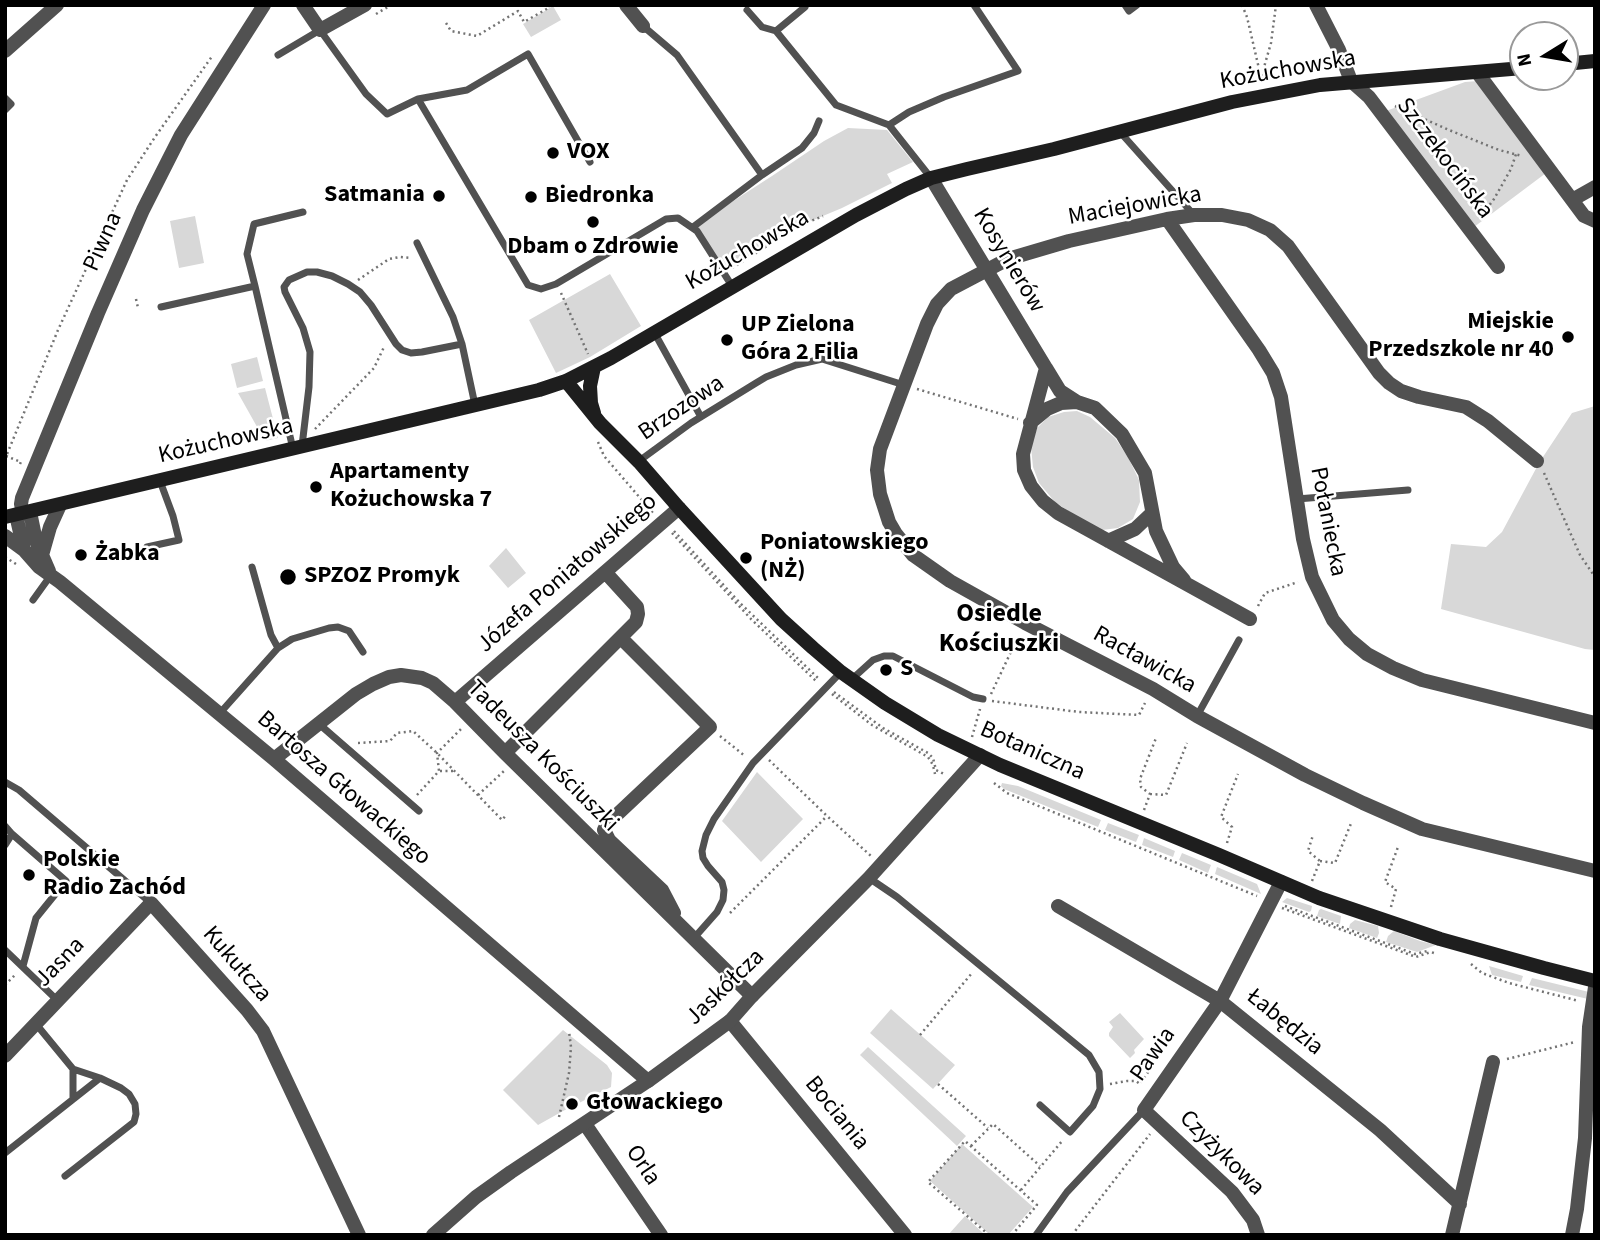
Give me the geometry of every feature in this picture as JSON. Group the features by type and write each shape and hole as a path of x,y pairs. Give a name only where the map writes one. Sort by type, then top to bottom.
{"main road":[{"name":"Kożuchowska","path":"18,514 297,449 539,390 566,381 594,361 654,332 728,280 932,178 1233,102 1320,85 1509,69"},
{"path":"594,361 590,386 591,403 596,417"},
{"name":"Botaniczna","path":"566,381 781,619 847,676 938,735 1000,765 1319,898 1440,939 1595,981"}],"street":[{"path":"5,51 57,5"},
{"name":"Piwna","path":"18,514 98,313 143,210 181,135 264,5"},
{"path":"303,5 320,30 365,5"},
{"path":"626,5 643,26"},
{"path":"1316,5 1336,43 1351,82"},
{"path":"1477,72 1572,200 1591,215"},
{"name":"Szczekocińska","path":"1351,82 1368,97 1498,267"},
{"name":"Kosynierów","path":"932,178 1060,391 1077,402 1095,408 1122,434 1145,473 1156,531 1165,552 1187,584"},
{"path":"1572,200 1595,187"},
{"name":"Maciejowicka","path":"987,270 1008,259 1069,241 1167,219 1222,215 1248,220 1270,230 1288,246 1379,373 1389,383 1401,391 1419,397 1466,407 1488,421 1540,468"},
{"name":"Połaniecka","path":"1167,219 1273,373 1281,397 1303,539 1312,577 1320,597 1341,630 1367,653 1422,680 1595,723"},
{"name":"Racławicka","path":"987,270 951,289 937,304 880,449 877,470 880,494 889,522 913,555 925,565 1025,623 1153,690 1305,775 1363,803 1422,829 1595,871"},
{"name":"Kosynierów","path":"1046,368 1039,392 1024,421 1023,454 1024,470 1031,486 1043,501 1058,513 1250,620"},
{"path":"1024,421 1061,403 1077,402"},
{"path":"42,556 50,527 60,505"},
{"name":"Józefa Poniatowskiego","path":"455,702 679,508"},
{"path":"1108,541 1135,529 1152,513"},
{"path":"18,514 24,550"},
{"path":"18,514 36,541 51,575"},
{"name":"Bartosza Głowackiego","path":"5,536 24,550 39,567 220,713 648,1081"},
{"path":"506,761 636,622 637,607 606,573"},
{"path":"621,638 710,727 607,824 604,830 609,840 662,890 680,925"},
{"name":"Tadeusza Kościuszki","path":"274,759 356,694 373,684 401,675 433,682 455,702 506,761 752,996"},
{"name":"Jaskółcza","path":"433,1235 484,1191 648,1081 730,1021 869,878 980,755"},
{"name":"Pawia","path":"1144,1110 1220,1001 1281,882"},
{"name":"Jasna","path":"5,1056 151,903"},
{"name":"Kukułcza","path":"151,903 247,1010 262,1031 359,1235"},
{"name":"Łabędzia","path":"1058,906 1220,1001 1380,1130 1460,1204"},
{"path":"1572,1235 1585,1138 1589,1039 1595,987"},
{"name":"Bociania","path":"730,1021 905,1235"},
{"path":"1452,1235 1493,1062"},
{"name":"Czyżykowa","path":"1144,1110 1232,1192 1253,1220 1258,1235"},
{"name":"Orla","path":"585,1124 661,1235"}],"lane":[{"path":"889,125 909,112 944,97 1018,71 974,5"},
{"path":"1125,5 1129,11 1137,5"},
{"path":"776,31 805,7"},
{"path":"747,10 762,27 776,31 836,105 889,125 932,178"},
{"path":"643,26 677,55 762,175"},
{"path":"278,55 320,30 366,94 387,114 418,99 467,90 528,54 590,162"},
{"path":"5,98 11,104 5,110"},
{"path":"418,99 528,285 541,289 556,284 666,219 678,218 697,231 728,280"},
{"path":"693,227 802,148 820,121"},
{"path":"1121,132 1194,215"},
{"path":"297,449 247,254 254,224 303,212"},
{"path":"417,243 453,317 462,344 475,405"},
{"path":"297,449 309,387 310,352 285,292 284,287 289,280 307,272 317,272 351,285 371,305 402,349 411,353 462,344"},
{"path":"161,307 255,286"},
{"path":"654,332 701,417"},
{"name":"Brzozowa","path":"639,462 701,417 766,377 811,361 822,359 904,385"},
{"path":"147,547 179,540 160,481"},
{"path":"1297,499 1409,490"},
{"path":"252,567 271,635 278,648"},
{"path":"33,600 51,575"},
{"path":"220,713 278,648 292,639 338,627 349,631 363,652"},
{"path":"1197,716 1239,640"},
{"path":"694,938 717,912 723,900 722,882 703,858 702,850 714,819 753,763 847,676 873,660 893,656 973,697 983,699"},
{"path":"318,723 419,811"},
{"name":"Kukułcza","path":"5,782 19,790 151,903"},
{"path":"5,826 66,881 36,918 23,966"},
{"path":"5,845 12,834"},
{"path":"869,878 897,897 1089,1055 1099,1072 1100,1089 1093,1106 1070,1132 1040,1105"},
{"path":"5,950 57,1000"},
{"path":"36,1024 73,1069 121,1088 135,1104 134,1122 65,1176"},
{"path":"73,1069 73,1099"},
{"path":"5,1153 100,1078"},
{"name":"Pawia","path":"1036,1235 1067,1192 1144,1110"}],"path":[{"path":"446,23 452,32 477,36 518,11 524,22 550,7 549,5"},
{"path":"1242,5 1261,75"},
{"path":"1259,84 1272,43 1276,5"},
{"path":"20,464 21,462 6,458 58,330 127,180 217,51"},
{"path":"1368,97 1499,150 1542,159"},
{"path":"1488,207 1511,169 1516,154"},
{"path":"728,280 743,260 799,226 831,213"},
{"path":"351,285 389,259 425,259"},
{"path":"136,299 138,308"},
{"path":"564,300 594,361"},
{"path":"321,432 311,435 320,422 374,368 390,335"},
{"path":"904,385 1024,421"},
{"path":"1540,468 1580,555 1595,577"},
{"path":"1025,623 988,700 1079,712 1139,715 1148,697"},
{"path":"971,740 983,699"},
{"path":"410,803 439,771 438,753 463,727"},
{"path":"710,727 735,748"},
{"path":"341,743 390,741 397,733 413,731 438,753 502,820 507,814"},
{"path":"1156,738 1139,781 1141,787 1150,794 1166,795 1187,743"},
{"path":"767,758 874,858"},
{"path":"478,795 506,761"},
{"path":"439,771 454,771"},
{"path":"461,778 466,773"},
{"path":"1227,841 1233,827 1221,817 1238,774"},
{"path":"994,783 1007,793 1244,890 1270,904 1416,957 1431,952 1442,955"},
{"path":"1145,808 1150,794"},
{"path":"724,919 827,816"},
{"path":"1313,835 1308,851 1320,861 1335,863 1352,821"},
{"path":"1391,905 1396,889 1385,882 1398,847"},
{"path":"1312,881 1320,861"},
{"path":"1463,961 1473,964 1482,973 1509,983 1592,1004"},
{"path":"920,1035 975,969"},
{"path":"559,1117 569,1073 569,1030"},
{"path":"1493,1062 1589,1039"},
{"path":"1113,1083 1136,1081 1140,1084 1165,1047"},
{"path":"938,1084 988,1128"},
{"path":"1072,1235 1158,1123"},
{"path":"971,1146 993,1124 1040,1166"},
{"path":"1021,1190 1070,1132"},
{"path":"989,1235 928,1182 965,1140 1037,1205 1012,1235"}],"shaded area":[{"path":"553,6 561,20 531,37 523,24"},
{"path":"1478,81 1546,173 1474,227 1386,111 1465,82"},
{"path":"848,128 887,130 913,162 887,174 892,183 799,226 724,273 693,227"},
{"path":"195,216 204,263 179,268 170,221"},
{"path":"610,274 641,326 590,357 556,373 529,320"},
{"path":"257,357 263,381 237,388 231,364"},
{"path":"265,388 278,438 265,441 238,393"},
{"path":"1595,406 1595,650 1441,609 1451,544 1486,547 1502,532 1539,463 1572,413"},
{"path":"1077,411 1090,417 1115,438 1139,480 1140,502 1133,519 1118,528 1102,530 1055,502 1039,483 1033,467 1031,447 1037,428 1048,417"},
{"path":"506,548 526,573 508,588 489,566"},
{"path":"757,772 803,819 761,862 722,821"},
{"path":"1002,783 1018,786 1101,820 1098,827 1004,789"},
{"path":"1108,823 1139,835 1136,842 1105,830"},
{"path":"1144,838 1175,851 1173,857 1142,845"},
{"path":"1182,853 1211,865 1208,873 1179,860"},
{"path":"1217,867 1257,884 1261,894 1215,874"},
{"path":"1287,898 1312,906 1311,911 1282,902"},
{"path":"1321,909 1341,916 1340,924 1317,916"},
{"path":"1355,920 1378,926 1377,938 1349,928"},
{"path":"1394,931 1436,945 1417,952 1386,942"},
{"path":"1489,966 1523,976 1521,982 1492,975"},
{"path":"1532,978 1589,992 1588,999 1529,985"},
{"path":"891,1009 955,1065 933,1089 870,1033"},
{"path":"1120,1013 1144,1039 1130,1058 1109,1036 1113,1027 1109,1022"},
{"path":"563,1030 607,1065 612,1073 611,1087 538,1125 503,1090"},
{"path":"868,1047 966,1136 957,1146 860,1055"},
{"path":"962,1144 1033,1207 1008,1235 990,1235 930,1181"},
{"path":"965,1216 985,1235 948,1235"}],"place":[{"name":"VOX","path":"553,153"},
{"name":"Satmania","path":"439,196"},
{"name":"Biedronka","path":"531,197"},
{"name":"Dbam o Zdrowie","path":"593,222"},
{"name":"Miejskie Przedszkole nr 40","path":"1568,337"},
{"name":"UP Zielona Góra 2 Filia","path":"727,340"},
{"name":"Apartamenty Kożuchowska 7","path":"316,487"},
{"name":"Żabka","path":"81,555"},
{"name":"Poniatowskiego (NŻ)","path":"746,558"},
{"name":"SPZOZ Promyk","path":"288,577"},
{"name":"S","path":"886,670"},
{"name":"Polskie Radio Zachód","path":"29,875"},
{"name":"Głowackiego","path":"572,1104"}],"district":[{"name":"Osiedle Kościuszki","path":"999,630"}]}
